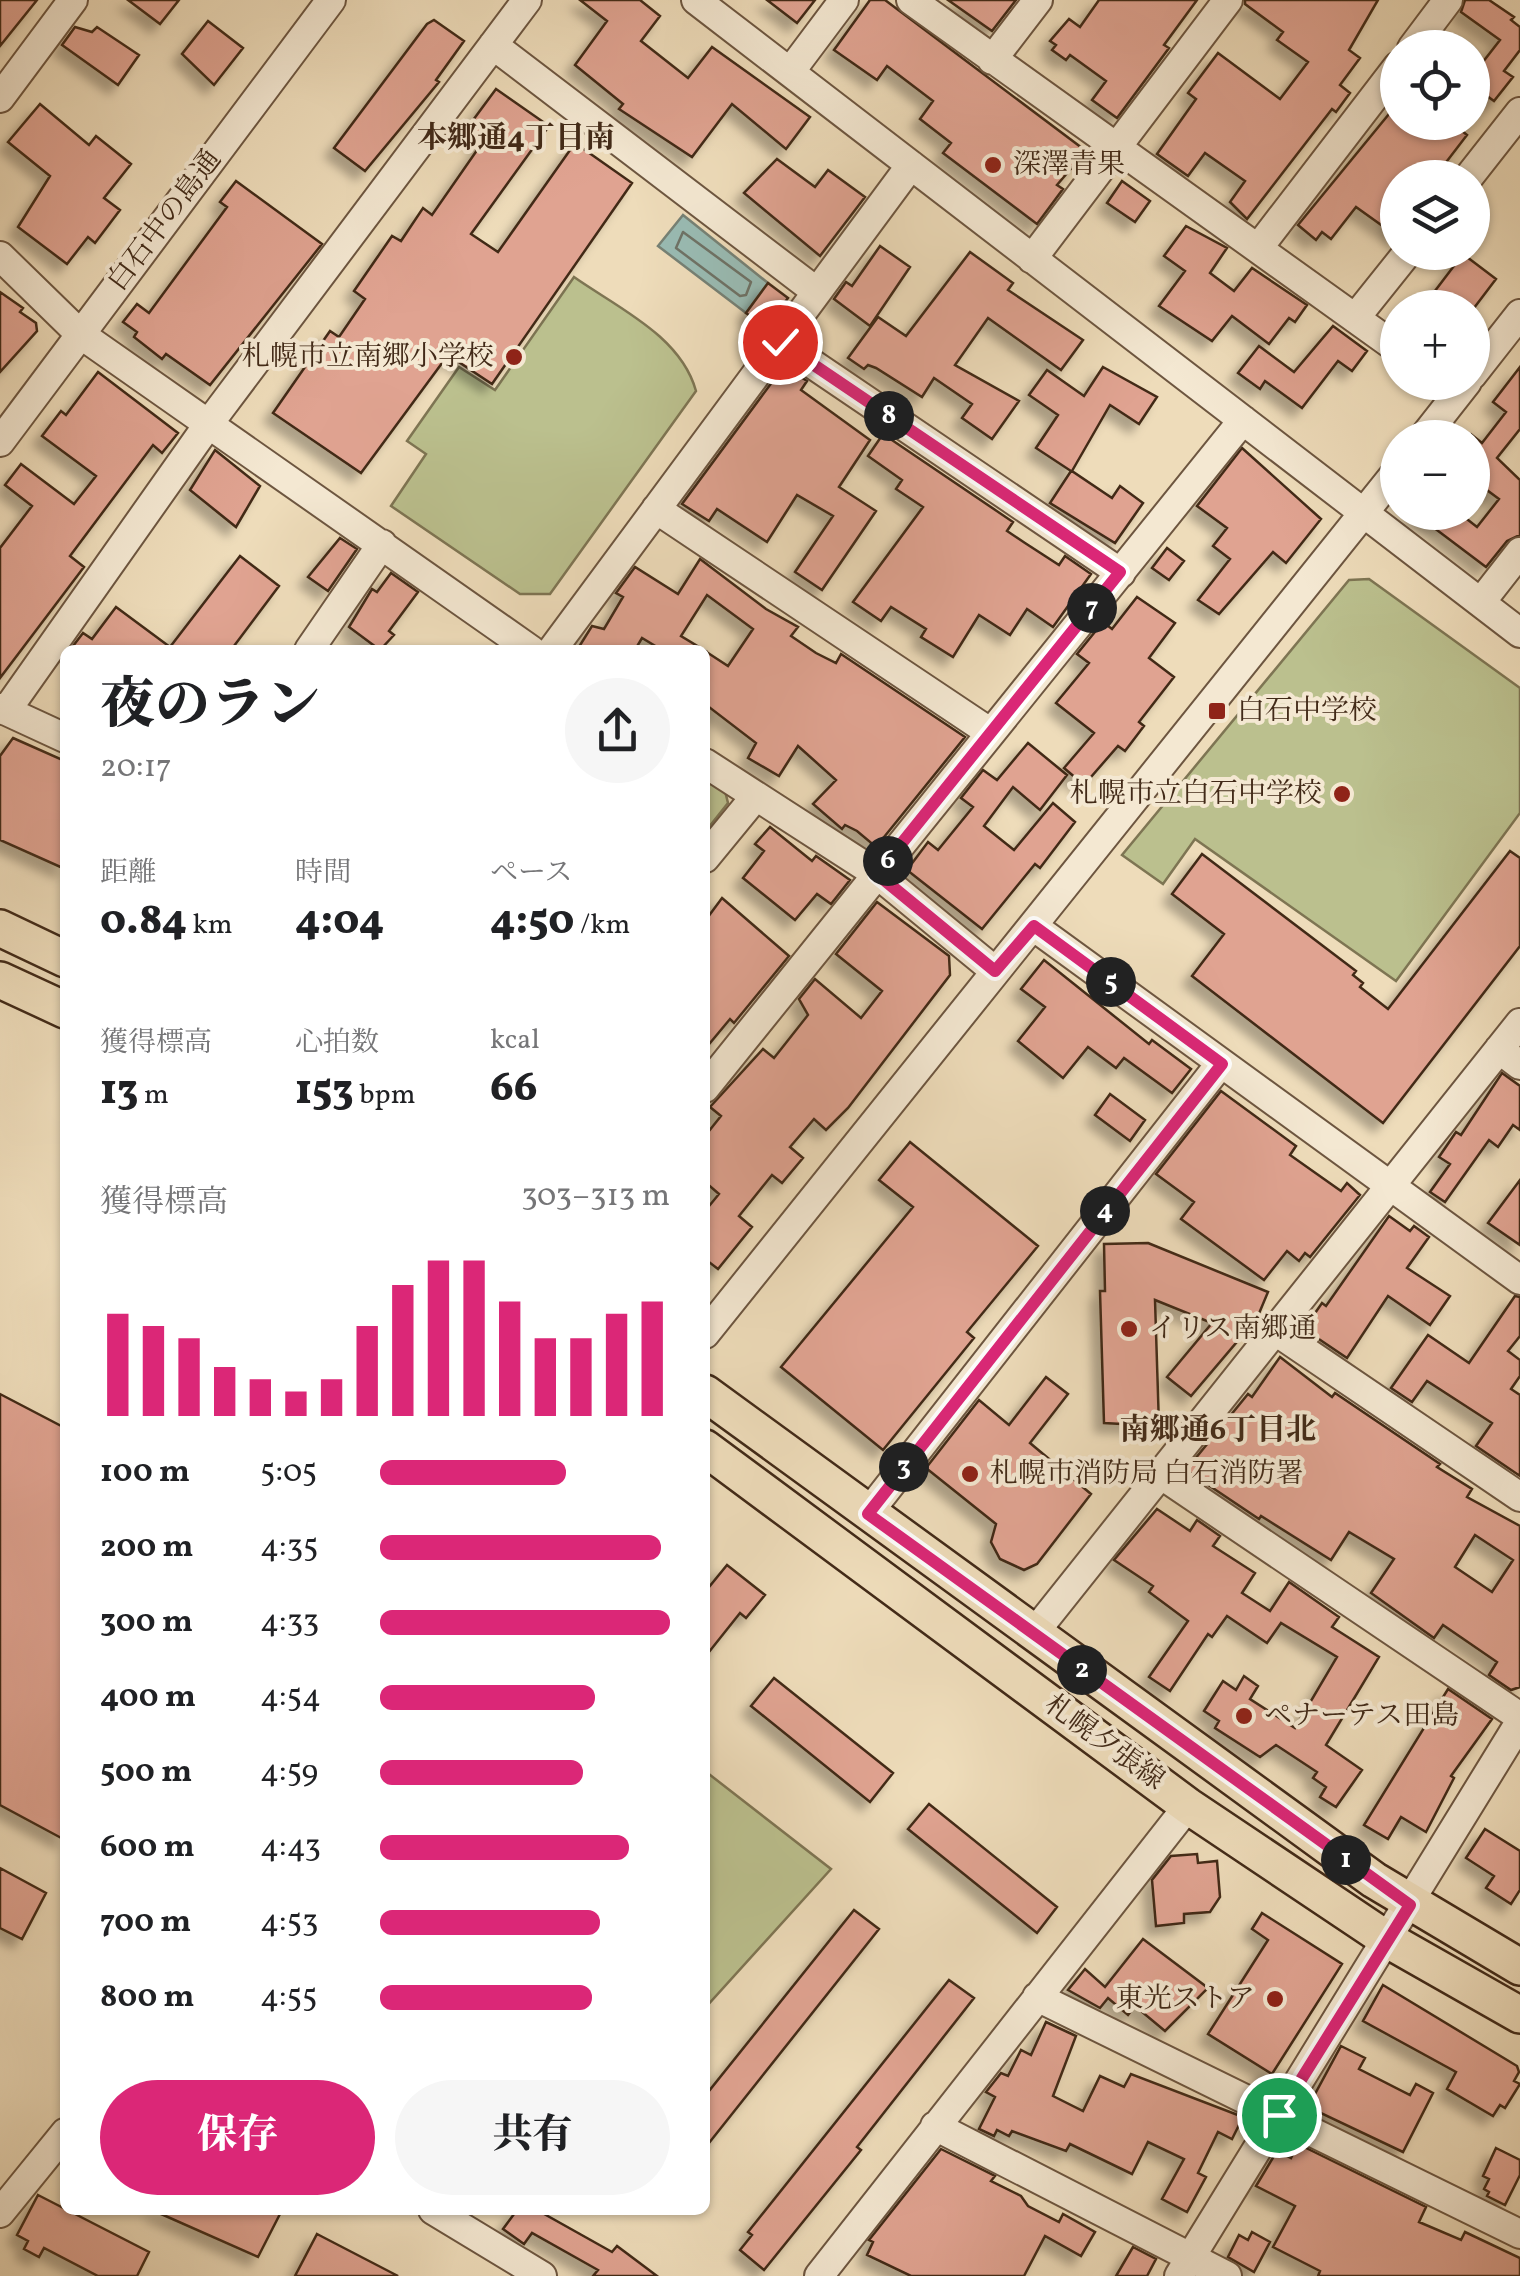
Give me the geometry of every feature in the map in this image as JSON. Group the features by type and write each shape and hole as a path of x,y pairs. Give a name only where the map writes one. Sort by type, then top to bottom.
{"main road":[{"path":"0,928 60,957"},
{"path":"0,980 60,1008"},
{"name":"札幌夕張線","path":"710,1397 1410,1905 1520,1967"},
{"name":"札幌夕張線","path":"710,1452 1188,1806 1388,1940 1520,2015"}],"street":[{"path":"0,98 74,0"},
{"name":"白石中の島通","path":"0,442 330,0"},
{"path":"60,736 3,710 210,422 527,0"},
{"path":"696,0 1520,633"},
{"path":"790,72 844,0"},
{"path":"910,0 1380,335"},
{"path":"992,60 1038,0"},
{"path":"1032,259 1228,0"},
{"path":"1426,30 1448,0"},
{"path":"493,45 817,292"},
{"path":"1259,247 1380,89"},
{"path":"1482,160 1520,112"},
{"path":"556,645 911,165"},
{"path":"0,256 80,334 525,645"},
{"path":"1356,317 1394,270"},
{"path":"1490,348 1520,314"},
{"path":"780,342 1120,572"},
{"path":"710,1082 1244,420"},
{"path":"711,1314 1034,926 1380,493"},
{"path":"656,509 991,732"},
{"path":"312,645 382,544"},
{"path":"1480,602 1520,552"},
{"path":"710,766 877,874 995,971"},
{"path":"710,852 756,796"},
{"path":"1034,926 1520,1280"},
{"path":"1034,1633 1389,1185 1509,1057 1520,1023"},
{"path":"868,1514 1222,1064"},
{"path":"1274,1330 1520,1496"},
{"path":"1160,1474 1520,1720 1185,2266"},
{"path":"831,2273 936,2126 1188,1806"},
{"path":"1037,1998 1520,2234"},
{"path":"936,2126 1185,2266 1227,2276"},
{"path":"0,2213 60,2139"},
{"path":"440,2215 542,2276"}],"green space":[{"path":"574,277 662,339 677,354 696,391 550,594 520,594 391,506 426,454 407,441 459,367 495,390"},
{"path":"1369,579 1520,688 1520,813 1396,981 1195,839 1163,884 1122,855 1349,580"},
{"path":"710,782 725,791 728,803 710,826"},
{"path":"710,1775 831,1869 710,2002"}],"water":[{"path":"683,215 768,283 746,313 658,246"}],"building":[{"path":"0,0 37,0 0,46"},
{"path":"128,0 179,0 160,24"},
{"path":"580,0 640,0 660,16 641,41 688,78 712,47 810,117 786,149 732,104 692,157 619,109 623,104 575,65 607,21"},
{"path":"767,0 815,0 797,23"},
{"path":"870,0 885,0 1086,151 1057,185 1063,189 1037,224 943,153 951,143 920,119 933,101 887,66 877,80 834,50"},
{"path":"948,0 1016,0 992,31"},
{"path":"1099,0 1197,0 1164,45 1169,48 1117,118 1092,100 1106,81 1070,55 1066,60 1052,50 1056,45 1050,41 1069,19 1080,27"},
{"path":"1245,0 1378,0 1349,50 1360,58 1340,85 1350,93 1336,112 1332,109 1247,219 1230,202 1245,181 1205,153 1188,176 1157,154 1196,99 1188,93 1218,53 1280,99 1308,62 1277,40 1283,32 1245,4"},
{"path":"1465,0 1489,0 1514,17 1511,20 1520,27 1520,50 1504,71 1513,77 1494,101 1490,98 1490,53 1500,40 1461,12"},
{"path":"434,20 464,41 436,80 439,82 365,171 334,148 427,24"},
{"path":"208,21 243,48 214,85 182,54"},
{"path":"75,27 92,32 97,27 139,55 118,85 62,45"},
{"path":"496,89 549,126 471,234 498,252 575,143 632,183 492,384 448,355 361,473 273,413 330,331 339,337 365,299 354,291 392,236 401,241 423,208 432,215 482,143 465,131"},
{"path":"40,104 89,145 96,136 131,164 104,198 120,210 95,243 88,237 67,264 18,227 50,176 8,142"},
{"path":"1380,125 1380,140 1463,140 1448,160 1380,160 1380,224 1356,207 1331,239 1322,232 1316,240 1298,225"},
{"path":"777,159 815,187 828,170 865,197 820,256 744,193"},
{"path":"236,181 322,244 210,385 166,354 162,359 134,337 137,332 123,322 137,304 149,313 227,207 220,202"},
{"path":"1122,181 1150,201 1135,222 1107,203"},
{"path":"1186,226 1227,248 1210,273 1234,291 1252,268 1307,305 1295,322 1289,318 1269,344 1232,316 1212,341 1159,306 1185,271 1164,256"},
{"path":"880,246 910,267 870,326 834,299 846,282 852,286"},
{"path":"970,252 1013,283 1008,290 1083,340 1061,370 988,318 955,365 1019,401 992,439 962,418 972,404 934,378 922,397 876,368 868,365 864,369 848,358 878,317 906,336"},
{"path":"1451,270 1484,270 1496,279 1488,290 1436,290"},
{"path":"768,283 788,298 768,324 761,324 746,313"},
{"path":"0,292 23,308 20,312 36,323 37,331 0,372"},
{"path":"1333,326 1367,351 1352,371 1338,361 1302,408 1265,381 1260,389 1238,373 1259,346 1294,372"},
{"path":"784,366 807,381 801,390 870,440 839,487 876,511 822,590 795,572 833,516 797,495 767,542 717,509 709,521 682,504"},
{"path":"1103,367 1157,397 1139,424 1110,405 1072,471 1112,498 1120,486 1143,503 1115,543 1050,503 1071,471 1036,448 1058,415 1029,395 1047,370 1084,396"},
{"path":"1520,367 1520,429 1497,458 1520,480 1520,535 1507,541 1486,567 1437,530 1490,530 1490,510 1499,499 1490,492 1490,433 1506,412 1493,402"},
{"path":"98,372 178,433 162,453 153,445 70,556 84,567 0,678 0,548 32,506 5,485 21,464 74,504 96,476 42,436 61,411 66,415"},
{"path":"883,434 1013,522 1007,531 1059,565 1065,556 1091,574 1053,627 1027,609 1010,635 979,615 953,657 921,637 926,629 891,607 881,621 853,602 923,507 896,489 902,480 868,456"},
{"path":"1242,448 1321,519 1286,563 1273,552 1219,614 1198,600 1230,559 1213,546 1227,528 1197,506"},
{"path":"215,450 260,486 236,527 190,490"},
{"path":"340,538 357,549 328,591 308,577"},
{"path":"1167,548 1184,561 1169,580 1152,568"},
{"path":"240,556 279,586 235,645 172,645"},
{"path":"700,559 766,609 798,627 791,636 816,653 836,663 841,654 965,737 876,847 857,831 845,825 842,829 813,804 836,780 798,746 779,776 748,758 756,743 710,708 710,654 728,666 753,629 707,595 681,636 696,645 654,645 642,638 638,645 580,645 592,626 604,629 623,597 616,593 635,567 678,594"},
{"path":"391,573 418,592 389,631 394,635 385,645 373,645 349,627 372,589 377,592"},
{"path":"1137,597 1175,623 1149,658 1174,677 1139,722 1144,726 1125,751 1118,746 1084,785 1064,768 1094,733 1056,703 1089,663 1077,654 1103,622 1112,629"},
{"path":"116,607 167,645 74,645 83,633 92,639"},
{"path":"13,738 60,759 60,867 0,840 0,756"},
{"path":"1028,743 1067,775 1040,810 1013,787 984,826 1014,850 1053,803 1075,822 1040,868 1035,864 982,929 907,870 928,842 938,850 973,807 961,798 983,770 997,780"},
{"path":"770,827 812,861 816,856 850,880 831,904 817,894 795,920 743,878 764,851 755,844"},
{"path":"1510,851 1520,858 1520,946 1383,1123 1192,976 1224,934 1172,894 1202,854 1356,971 1353,975 1363,983 1360,987 1388,1009"},
{"path":"722,898 789,956 734,1023 730,1019 710,1043 710,914"},
{"path":"877,902 949,956 950,975 848,1108 826,1130 814,1119 790,1147 803,1158 782,1183 772,1175 739,1216 752,1227 718,1269 710,1263 710,1205 719,1194 710,1186 710,1130 721,1116 710,1107 763,1049 774,1058 808,1015 799,999 815,979 861,1018 882,991 836,954"},
{"path":"1044,960 1149,1044 1152,1040 1191,1069 1172,1093 1124,1058 1116,1068 1088,1047 1063,1078 1018,1041 1045,1007 1021,989"},
{"path":"1502,1073 1520,1086 1520,1130 1513,1125 1498,1147 1489,1140 1445,1202 1430,1192 1450,1164 1439,1157 1456,1132 1461,1135"},
{"path":"1221,1091 1296,1146 1290,1155 1341,1191 1347,1183 1360,1195 1310,1257 1305,1253 1299,1261 1287,1251 1264,1280 1181,1219 1194,1202 1156,1174"},
{"path":"1110,1094 1145,1120 1130,1141 1095,1115"},
{"path":"910,1142 1038,1246 967,1332 974,1338 883,1450 781,1367 913,1207 879,1180"},
{"path":"1520,1180 1520,1245 1488,1223"},
{"path":"1389,1216 1410,1231 1414,1226 1429,1237 1407,1268 1450,1296 1430,1325 1388,1296 1347,1358 1304,1329 1322,1303 1326,1306"},
{"name":"イリス南郷通","path":"1148,1243 1268,1292 1255,1323 1247,1321 1241,1337 1191,1396 1167,1377 1212,1323 1155,1300 1159,1426 1104,1423 1100,1291 1105,1291 1104,1244"},
{"path":"1515,1296 1520,1297 1520,1336 1508,1351 1520,1360 1520,1376 1511,1389 1520,1395 1520,1476 1476,1446 1492,1423 1427,1381 1412,1402 1391,1388 1428,1335 1469,1363"},
{"path":"1280,1357 1332,1397 1335,1393 1440,1464 1437,1467 1472,1489 1467,1497 1520,1526 1520,1687 1511,1690 1489,1675 1497,1662 1443,1625 1434,1638 1371,1593 1394,1559 1349,1532 1331,1560 1261,1516 1259,1519 1186,1470 1248,1394 1252,1397","holes":["1475,1535 1513,1560 1492,1592 1455,1567"]},
{"path":"1046,1377 1068,1394 1030,1443 1091,1494 1037,1564 1024,1570 1000,1559 991,1542 996,1524 926,1468 979,1400 1009,1425"},
{"path":"0,1394 60,1425 60,1837 0,1805"},
{"path":"1157,1509 1190,1531 1197,1520 1220,1536 1213,1546 1255,1573 1242,1593 1270,1611 1289,1582 1339,1617 1332,1627 1379,1657 1326,1745 1362,1770 1336,1807 1320,1797 1326,1787 1313,1778 1317,1772 1276,1745 1260,1757 1215,1728 1219,1721 1204,1711 1223,1681 1236,1690 1244,1676 1258,1686 1250,1699 1295,1728 1337,1657 1281,1623 1267,1643 1227,1616 1212,1637 1208,1634 1170,1691 1149,1677 1188,1621 1149,1592 1153,1586 1114,1560"},
{"path":"727,1565 765,1595 746,1618 740,1613 710,1651 710,1586"},
{"path":"774,1678 893,1773 870,1802 751,1706"},
{"path":"1448,1689 1492,1719 1451,1776 1454,1778 1426,1832 1401,1817 1388,1839 1364,1825"},
{"path":"929,1804 1057,1907 1037,1933 908,1829"},
{"path":"1485,1829 1520,1851 1520,1890 1511,1904 1486,1888 1494,1876 1466,1858"},
{"path":"1197,1854 1198,1863 1217,1861 1220,1897 1210,1912 1184,1914 1184,1923 1156,1926 1152,1880 1171,1856"},
{"path":"0,1868 46,1893 22,1939 0,1928"},
{"path":"854,1910 879,1929 710,2142 710,2090"},
{"name":"東光ストア","path":"1262,1913 1342,1964 1272,2074 1208,2034 1268,1940 1252,1929"},
{"path":"1143,1939 1208,1988 1165,2031 1135,2006 1128,2015 1108,1998 1100,2008 1068,1990 1085,1969 1105,1987"},
{"path":"949,1980 974,1998 857,2147 861,2150 764,2270 740,2250 752,2235 748,2232"},
{"path":"1383,1985 1517,2066 1519,2072 1514,2081 1520,2084 1505,2108 1500,2105 1493,2116 1447,2089 1456,2072 1363,2021"},
{"path":"1046,2022 1076,2036 1053,2096 1083,2111 1100,2076 1124,2087 1131,2074 1243,2117 1232,2139 1218,2132 1198,2173 1206,2177 1187,2212 1162,2199 1184,2159 1148,2142 1132,2174 1070,2144 1066,2151 1012,2131 1009,2136 997,2130 994,2136 979,2129 995,2097 986,2092 1001,2073 1008,2076 1021,2050 1031,2055"},
{"path":"1341,2046 1365,2058 1359,2069 1410,2095 1416,2084 1433,2093 1403,2152 1308,2107"},
{"path":"1298,2144 1426,2207 1419,2222 1461,2240 1465,2232 1520,2258 1520,2276 1318,2276 1320,2271 1273,2247 1295,2206 1256,2186 1277,2151 1291,2158"},
{"path":"1496,2148 1520,2160 1520,2175 1505,2205 1487,2196 1489,2192 1484,2189 1489,2179 1483,2176"},
{"path":"941,2149 995,2176 991,2181 1021,2196 1028,2206 1059,2222 1063,2214 1095,2232 1081,2256 1045,2236 1024,2276 911,2276 867,2255 873,2242 869,2240"},
{"path":"38,2195 60,2206 60,2215 77,2215 149,2252 137,2276 98,2276 44,2248 39,2257 24,2249 28,2241 17,2235"},
{"path":"163,2215 279,2215 258,2257"},
{"path":"513,2215 546,2215 612,2252 617,2246 657,2276 593,2276 598,2270 532,2233 524,2244 503,2229"},
{"path":"1252,2232 1270,2242 1254,2272 1228,2257 1239,2235 1248,2240"},
{"path":"317,2234 398,2276 295,2276"},
{"path":"1133,2247 1156,2259 1147,2276 1116,2276"}],"place":[{"name":"深澤青果","path":"993,165"},
{"name":"札幌市立南郷小学校","path":"514,357"},
{"name":"白石中学校","path":"1217,711"},
{"name":"札幌市立白石中学校","path":"1342,794"},
{"name":"イリス南郷通","path":"1129,1329"},
{"name":"札幌市消防局 白石消防署","path":"970,1474"},
{"name":"ペナーテス田島","path":"1244,1716"},
{"name":"東光ストア","path":"1275,1999"}],"district":[{"name":"本郷通4丁目南","path":"516,139"},
{"name":"南郷通6丁目北","path":"1218,1431"}],"route":[{"path":"780,342 1120,572 877,874 995,971 1034,926 1222,1064 868,1514 1262,1802 1410,1905 1279,2115"}]}
